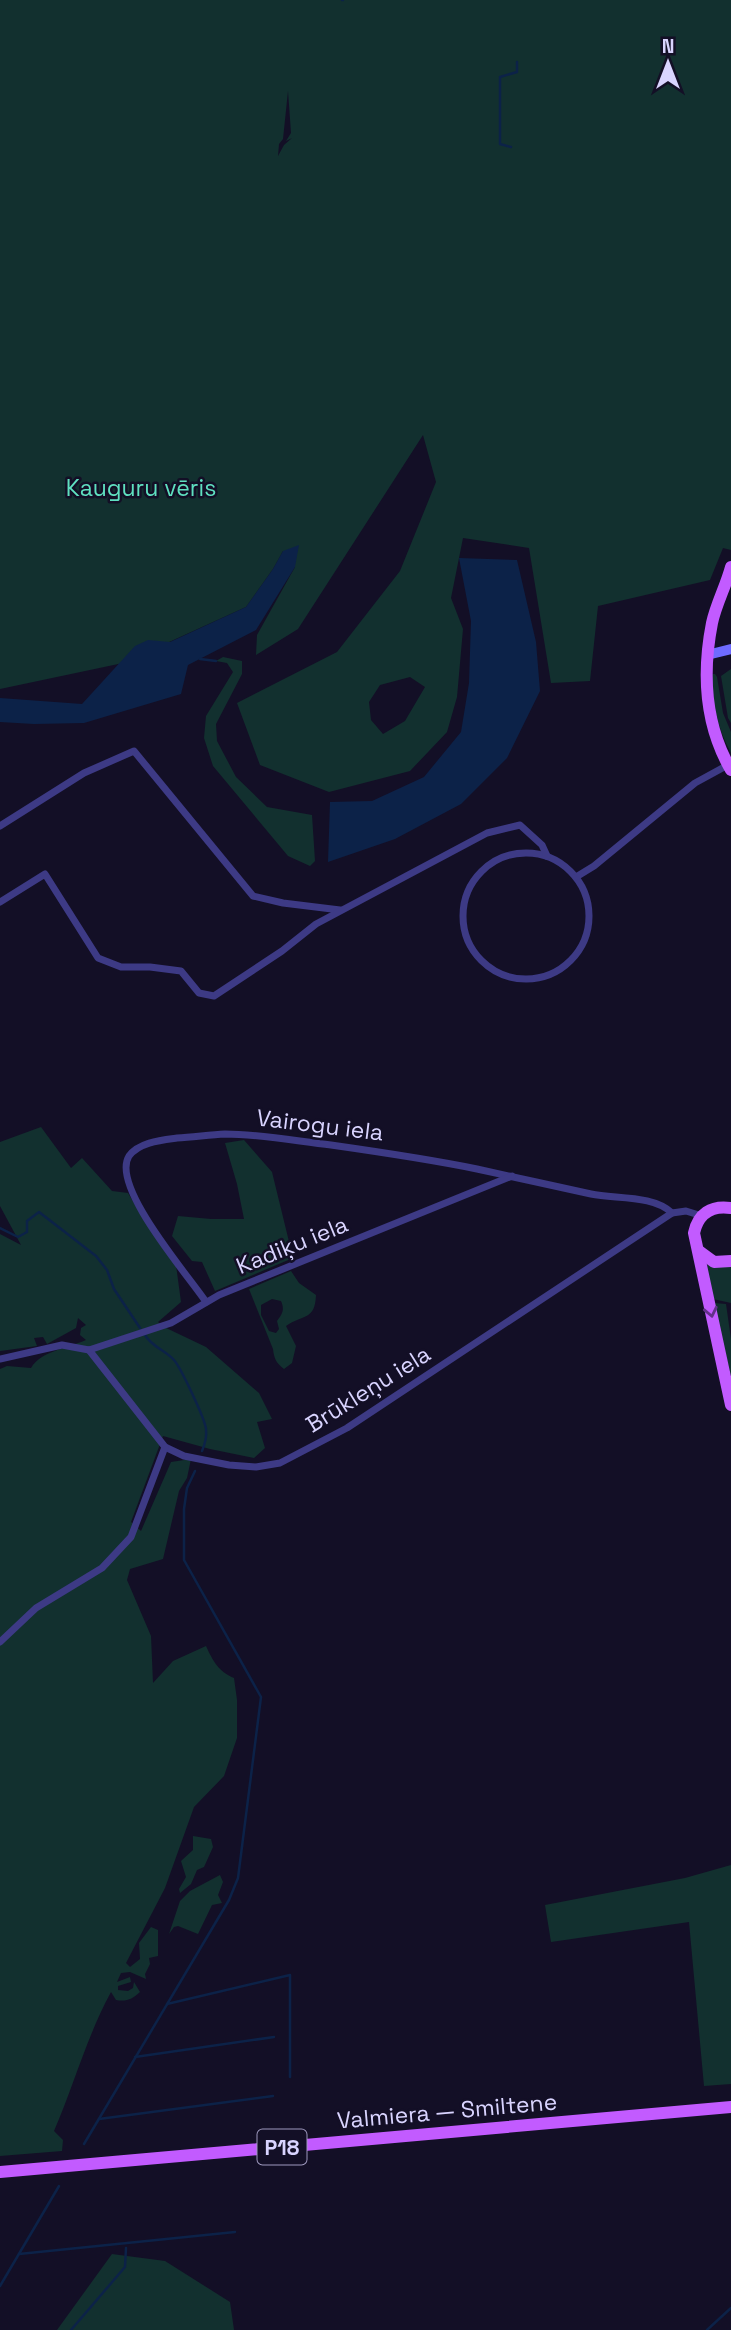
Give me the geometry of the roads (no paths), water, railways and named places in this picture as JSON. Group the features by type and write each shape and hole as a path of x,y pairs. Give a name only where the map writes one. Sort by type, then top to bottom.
{"main road":[{"path":"729,768 716,738 707,702 706,673 713,621 731,567"},
{"path":"708,655 731,649"},
{"path":"731,1208 714,1208 699,1221 694,1238 699,1250 731,1405"},
{"path":"699,1250 714,1262 731,1261"},
{"name":"Valmiera — Smiltene","path":"0,2172 731,2107"}],"street":[{"path":"0,826 85,773 134,751 253,896 283,903 341,910"},
{"path":"576,877 594,866 695,783 729,768"},
{"path":"0,902 45,874 98,958 121,967 181,971 200,993 214,996 282,951 316,924 487,833 520,825 542,845 547,856"},
{"path":"529,853 547,856 559,862 576,877 587,898 590,918 586,938 576,956 562,969 544,978 524,980 504,977 487,967 473,953 465,937 462,919 470,885 481,871 503,857 529,853"},
{"name":"Vairogu iela","path":"206,1302 146,1220 133,1195 126,1165 135,1149 172,1139 227,1134 391,1153 595,1195 666,1206 674,1213"},
{"name":"Kadiķu iela","path":"89,1350 180,1320 206,1302 512,1176"},
{"path":"674,1213 685,1211 699,1221"},
{"name":"Brūkleņu iela","path":"165,1447 184,1455 229,1465 256,1467 280,1463 347,1428 674,1213"},
{"path":"0,1359 62,1345 89,1350 165,1447 131,1536 97,1572 36,1608 0,1642"}],"water":[{"path":"299,545 295,567 256,630 188,665 181,694 84,723 0,722 0,698 82,704 135,646 148,640 170,642 246,607 283,551"},
{"path":"459,558 517,560 536,642 540,691 507,758 461,804 395,839 328,862 330,802 372,801 424,777 461,732 469,683 471,621"}],"waterway":[{"path":"511,147 500,144 500,77 517,72 517,62"},
{"path":"200,659 216,661"},
{"path":"0,1228 18,1237 27,1232 27,1221 39,1212 96,1256 140,1328"},
{"path":"145,1335 151,1343 174,1360 187,1383 206,1429 202,1451"},
{"path":"84,2144 229,1900 238,1878 261,1697 184,1560 184,1509 187,1488 195,1471"},
{"path":"167,2004 290,1975 290,2077"},
{"path":"135,2057 274,2037"},
{"path":"99,2119 273,2096"},
{"path":"0,2286 59,2186"},
{"path":"19,2254 235,2232"},
{"path":"71,2330 125,2267 126,2248"},
{"path":"707,2330 731,2308"}],"park label":[{"name":"Kauguru vēris","path":"141,488"}]}
